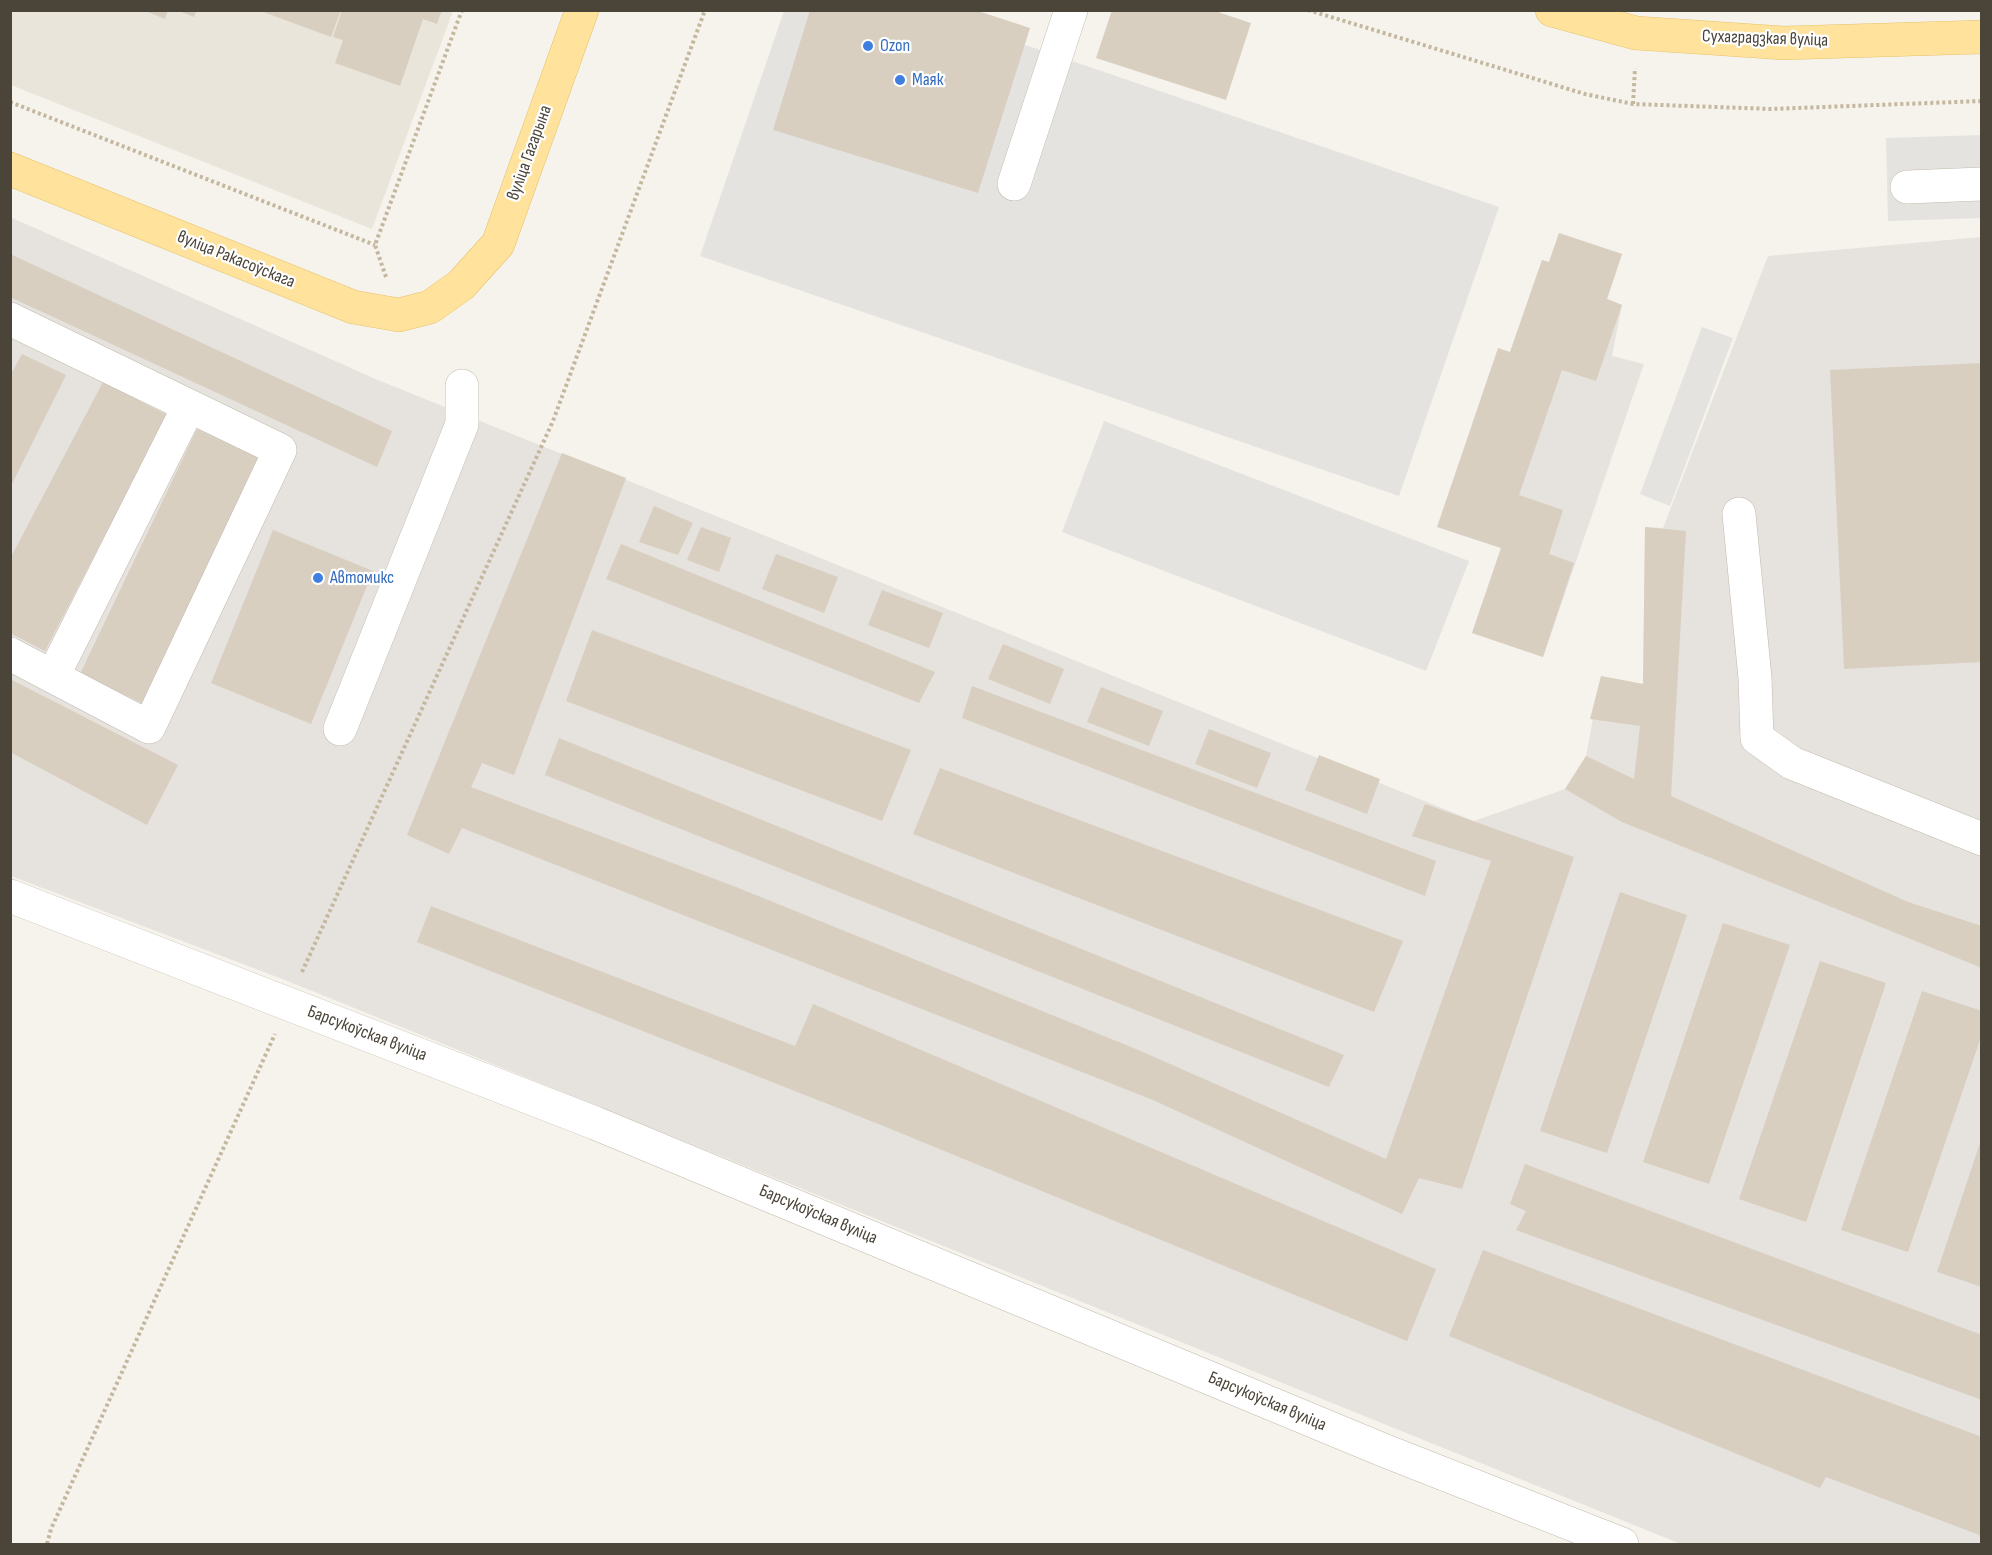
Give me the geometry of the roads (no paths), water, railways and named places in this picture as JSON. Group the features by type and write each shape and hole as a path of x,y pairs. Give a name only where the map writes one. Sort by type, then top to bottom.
{"main road":[{"name":"вуліца Гагарына","path":"461,285 498,244 582,10"},
{"name":"Сухаградзкая вуліца","path":"1552,10 1636,33 1784,43 1982,37"},
{"name":"вуліца Ракасоўскага","path":"10,169 353,307 399,315 430,307 461,285"}],"lane":[{"path":"1014,184 1071,10"},
{"path":"1907,188 1982,184"},
{"path":"10,654 149,728 280,450 11,320"},
{"path":"340,729 462,424 462,386"},
{"path":"53,676 189,406"},
{"path":"1739,514 1755,678 1757,738 1792,763 1982,839"},
{"name":"Барсукоўская вуліца","path":"10,896 595,1123 1361,1441 1622,1545"}],"place":[{"name":"Ozon","path":"868,46"},
{"name":"Маяк","path":"900,80"},
{"name":"Автомикс","path":"318,578"}]}
